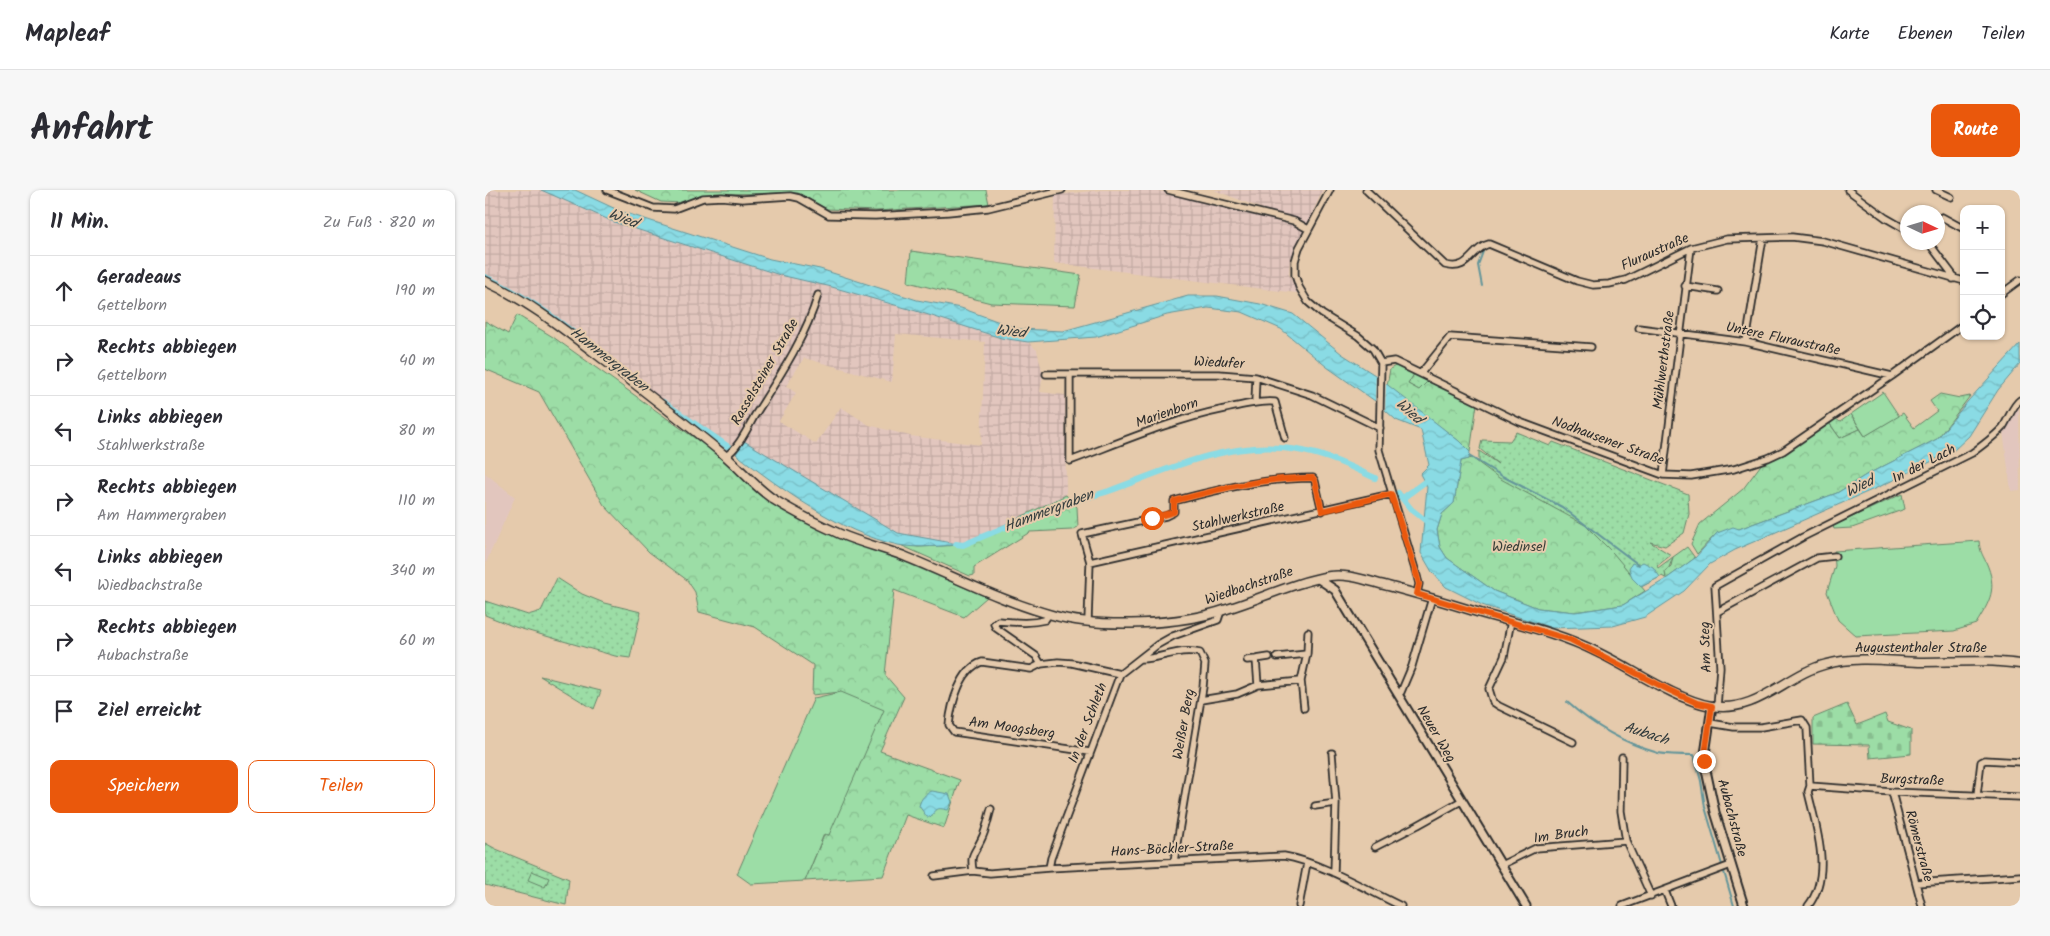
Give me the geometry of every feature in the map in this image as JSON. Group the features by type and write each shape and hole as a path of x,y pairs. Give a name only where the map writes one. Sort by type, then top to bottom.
{"main road":[{"name":"Wiedbachstraße","path":"485,281 505,290 543,314 726,456 771,497 839,534 903,556 974,588 1049,614 1088,621 1146,623 1185,619 1221,612 1303,580 1320,580 1328,576 1350,578 1432,598 1571,640 1697,703 1715,706"},
{"name":"Augustenthaler Straße","path":"1715,706 1739,706 1750,702 1825,664 1878,658 1917,662 1995,660 2020,664"}],"street":[{"path":"607,190 653,208 674,209 703,198 743,199 790,196 799,198 829,215 875,216 988,208 1062,190"},
{"path":"1167,190 1295,221 1308,229"},
{"path":"1329,190 1308,229 1295,261 1295,275 1302,293 1308,302 1322,314 1358,336 1373,349 1381,363 1379,450 1417,576 1419,584 1417,594"},
{"name":"Fluraustraße","path":"1366,190 1445,265 1454,268 1463,264 1484,245 1489,244 1577,281 1593,285 1609,284 1626,280 1691,248 1727,238 1792,237 1823,242 1960,280"},
{"path":"1851,190 1886,218 1900,226"},
{"path":"1936,190 1951,197"},
{"path":"1945,219 1960,227"},
{"path":"1746,342 1763,238"},
{"name":"Mühlwerthstraße","path":"1663,475 1691,248"},
{"path":"1935,250 1953,275 1953,279"},
{"path":"2005,290 2020,280"},
{"path":"1685,286 1718,291"},
{"name":"Rasselsteiner Straße","path":"726,456 732,452 743,436 798,344 818,295"},
{"name":"Nodhausener Straße","path":"1381,363 1394,361 1520,422 1663,475 1691,476 1734,469 1769,458 1892,376 1960,327"},
{"name":"Untere Fluraustraße","path":"1639,328 1746,342 1892,376"},
{"path":"1421,373 1450,337 1591,347"},
{"name":"Wiedufer","path":"1046,374 1219,374 1257,377 1312,396 1379,428"},
{"name":"Marienborn","path":"1070,374 1070,462 1166,424 1198,414 1255,402 1275,402 1285,438"},
{"path":"1255,402 1257,377"},
{"name":"In der Lach","path":"1715,586 1796,541 1972,453 1990,440 2003,426 2015,403 2020,400"},
{"path":"1088,621 1090,562 1082,534 1165,516 1174,512 1174,501 1231,486 1285,478 1313,478 1322,511"},
{"name":"Stahlwerkstraße","path":"1090,562 1391,494"},
{"path":"1717,612 1817,558 1835,556"},
{"name":"Neuer Weg","path":"1320,580 1335,590 1526,906"},
{"name":"Am Steg","path":"1715,586 1720,667 1715,706"},
{"path":"1398,694 1401,692 1411,666 1432,598"},
{"name":"In der Schleth","path":"1049,868 1051,858 1120,674 1157,645 1173,636 1218,620 1221,612"},
{"path":"1041,664 1036,656 995,628 994,624 998,621 1037,622 1045,620 1049,614"},
{"path":"1511,621 1504,657 1489,689 1493,702 1573,742"},
{"path":"1304,708 1301,681 1307,654 1308,632"},
{"name":"Weißer Berg","path":"1139,659 1146,660 1172,653 1189,652 1200,653 1205,664 1201,700 1174,860"},
{"path":"1277,658 1307,654"},
{"path":"1247,660 1269,657"},
{"path":"1256,660 1258,684"},
{"name":"Am Moogsberg","path":"1090,752 954,732 949,725 951,706 958,688 975,665 982,662 1031,669 1041,664 1072,663 1120,674"},
{"path":"1201,700 1237,694 1258,684 1301,681"},
{"name":"Aubachstraße","path":"1715,706 1710,723 1704,761 1729,866 1744,906"},
{"path":"1710,723 1734,727 1761,727 1797,720 1805,722 1807,728 1809,789 1821,850 1821,863 1813,899 1808,906"},
{"path":"1331,753 1336,803 1333,874"},
{"path":"1622,757 1621,811 1626,840 1651,896"},
{"path":"1977,795 1981,762 1985,760 2020,762"},
{"name":"Burgstraße","path":"1809,789 2020,797"},
{"name":"Römerstraße","path":"1892,792 1922,906"},
{"path":"1375,847 1419,825 1461,800"},
{"path":"1315,806 1336,803"},
{"path":"973,871 971,860 975,848 981,841 991,808"},
{"name":"Im Bruch","path":"1501,865 1536,848 1626,840"},
{"name":"Hans-Böckler-Straße","path":"934,876 973,871 990,873 1174,860 1284,856 1333,874 1401,906"},
{"path":"1299,906 1307,863"},
{"path":"1623,906 1729,866"},
{"path":"1916,883 2020,876"},
{"path":"1665,891 1671,906"}],"shaded area":[{"path":"485,190 541,190 614,222 780,275 832,287 1001,338 1028,342 1037,350 1043,375 1040,392 1065,395 1066,495 963,545 898,533 744,441 736,454 728,452 509,286 485,276","holes":["896,334 985,342 981,445 910,436 869,425 841,407 816,444 779,421 796,393 786,386 804,358 892,382"]},
{"path":"1102,190 1155,190 1289,219 1214,190 1323,190 1290,260 1289,274 1297,293 1054,263 1055,195"},
{"path":"2019,404 2020,490 2011,491 2003,431"},
{"path":"485,473 515,497 485,565"}],"green space":[{"path":"635,190 986,190 989,204 876,211 827,209 798,193 714,194 682,203 661,202"},
{"path":"911,251 1081,275 1075,306 991,303 908,282"},
{"path":"517,315 553,337 724,459 769,501 838,537 900,560 987,597 964,617 894,590 885,675 904,697 880,751 960,780 944,828 906,815 883,876 805,881 825,833 829,835 841,692 812,695 813,665 755,627 699,612 695,592 687,580 649,552 604,505 539,392 485,369 485,321 508,334"},
{"path":"1397,365 1414,374 1408,384 1419,390 1428,381 1477,404 1470,452 1459,441 1387,386 1390,369"},
{"path":"1414,374 1428,381 1419,390 1408,384"},
{"path":"1883,392 1899,416 1865,436 1851,414"},
{"path":"1940,394 1960,398 1970,396 1937,439 1866,475 1837,493 1739,529 1717,533 1697,554 1691,544 1700,524 1743,489 1763,462 1775,459 1829,423 1840,438 1860,429 1865,436 1903,413 1914,428 1937,411 1930,401"},
{"path":"1851,414 1860,429 1840,438 1830,424 1835,418 1840,422"},
{"path":"1516,432 1550,446 1553,442 1688,494 1689,514 1684,533 1665,546 1650,542 1671,555 1657,566 1658,568 1673,557 1665,578 1662,576 1641,587 1556,510 1530,495 1506,520 1479,463 1479,451 1498,464 1480,449 1482,440 1510,441"},
{"name":"Wiedinsel","path":"1472,458 1499,478 1585,525 1613,553 1645,591 1623,605 1575,612 1538,608 1494,591 1447,558 1440,547 1437,530 1442,514 1454,503 1461,461"},
{"path":"1902,494 1905,509 1852,528 1834,529 1833,526"},
{"path":"1066,495 1077,507 1078,527 1072,530 1030,532 974,567 974,575 970,576 898,544 918,547 963,545"},
{"path":"1979,541 1981,552 1990,571 1992,587 1985,608 1976,624 1954,631 1856,636 1838,620 1827,592 1835,566 1834,551"},
{"path":"1687,547 1695,558 1666,579 1665,571 1671,566 1673,557"},
{"path":"557,578 582,594 604,603 641,612 630,658 615,656 515,627 485,615 485,601 528,615 541,611"},
{"path":"540,676 601,691 594,709"},
{"path":"841,692 884,710 829,835 824,834 805,881 751,884 737,874 814,698"},
{"path":"1847,704 1857,725 1885,714 1888,722 1911,730 1911,754 1870,758 1869,745 1813,744 1813,718"},
{"path":"485,843 569,879 566,905 485,885"},
{"path":"532,871 549,878 545,887 528,880"}],"water":[{"path":"541,190 575,190 620,211 770,259 820,269 917,300 961,308 1019,329 1063,331 1188,296 1217,296 1260,304 1293,314 1342,354 1375,375 1459,441 1470,452 1469,459 1461,461 1454,503 1442,514 1437,530 1440,547 1447,558 1494,591 1538,608 1575,612 1623,605 1666,579 1695,558 1717,533 1733,527 1739,529 1837,493 1866,475 1937,439 1968,401 2020,344 2020,364 1998,390 1969,436 1953,451 1881,486 1735,550 1710,564 1684,591 1645,617 1613,626 1552,628 1482,605 1446,587 1432,572 1421,553 1427,487 1420,474 1429,465 1421,430 1396,420 1375,401 1327,367 1281,329 1242,312 1208,308 1167,315 1096,337 1028,342 1001,338 832,287 780,275 614,222"},
{"path":"744,441 898,533 963,545 922,547 898,545 855,531 792,495 736,454"},
{"path":"1643,562 1653,567 1660,577 1641,587 1632,578 1629,568 1632,563 1637,565"},
{"path":"932,791 949,794 952,802 948,810 936,810 930,817 927,817 919,806 927,793"}],"pier":[{"path":"1376,373 1386,382 1385,414 1375,404"}],"waterway":[{"path":"1482,286 1478,265 1484,249"},
{"name":"Hammergraben","path":"485,277 531,302 574,333"},
{"name":"Hammergraben","path":"663,402 730,448"},
{"name":"Hammergraben","path":"956,544 963,545 1049,510 1109,491 1172,467 1215,454 1237,450 1260,448 1294,449 1342,463 1375,478"},
{"name":"Wied","path":"1469,456 1502,476 1562,507 1639,565"},
{"path":"1403,498 1430,478"},
{"name":"Hammergraben","path":"1398,493 1411,509 1430,524"},
{"name":"Aubach","path":"1567,702 1598,726 1621,739 1658,753 1694,755 1705,807 1734,906"}],"route":[{"path":"1152,518 1174,512 1174,501 1231,486 1285,478 1313,478 1322,511 1391,494 1417,576 1419,584 1417,594 1571,640 1669,690 1697,703 1712,706 1704,761"}]}
